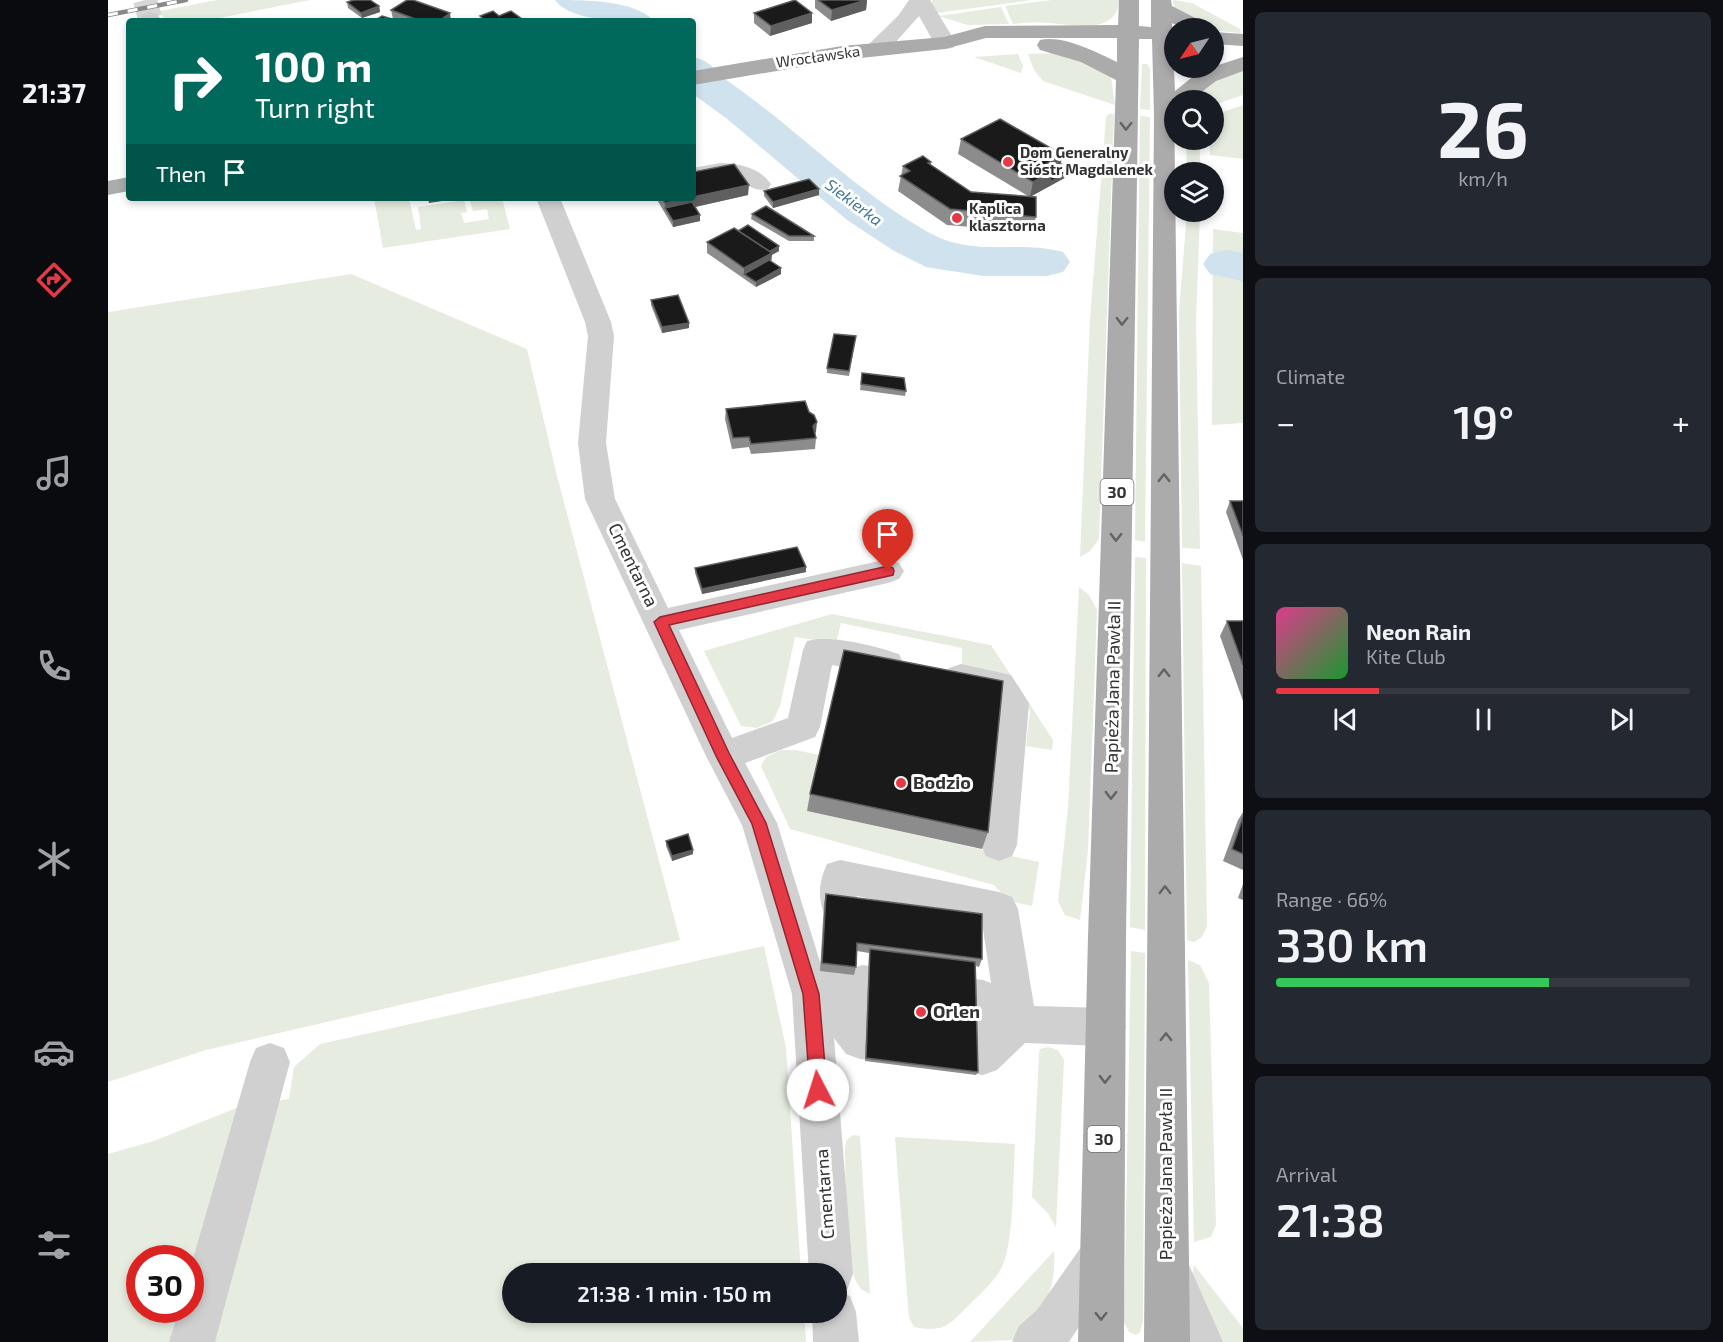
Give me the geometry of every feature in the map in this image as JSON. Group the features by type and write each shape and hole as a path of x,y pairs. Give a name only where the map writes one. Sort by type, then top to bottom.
{"main road":[{"name":"30","path":"1128,51 1129,0"},
{"path":"1162,4 1182,18"},
{"name":"Wrocławska","path":"696,77 877,49 945,43 985,32 1128,51"},
{"name":"Wrocławska","path":"945,43 991,48 1048,45 1128,51 1164,42"},
{"path":"1048,45 1077,51 1100,60 1128,51"},
{"name":"Papieża Jana Pawła II","path":"1101,1342 1101,1255 1128,51"},
{"path":"1192,90 1208,76 1243,64"},
{"name":"Papieża Jana Pawła II","path":"1167,1342 1172,150"},
{"path":"108,188 126,185"}],"street":[{"path":"877,49 906,20 919,0 945,43"},
{"path":"696,175 730,169 748,175 759,184"},
{"name":"Cmentarna","path":"549,201 602,336 602,357 592,443 600,499 723,756 759,823 811,994 827,998 831,1263"},
{"path":"660,622 888,571"},
{"path":"723,756 803,727 819,650 999,684 1012,702 999,845"},
{"path":"838,903 840,876 999,909 1017,1024"},
{"path":"1017,1024 983,1056 860,1040 827,998 862,983 983,998 1017,1024 1106,1027"},
{"path":"192,1342 270,1062"},
{"path":"1035,1342 1053,1326 1101,1255"},
{"path":"1166,1263 1200,1342"},
{"path":"835,1323 836,1342"}],"shaded area":[{"path":"217,0 310,0 219,18 164,18 160,11"},
{"path":"932,0 1032,0 937,13"},
{"path":"1052,0 1119,0 1117,11 1111,19 1102,23 1080,26 1013,24 1005,6"},
{"path":"1173,0 1192,3 1220,18 1184,18 1175,9"},
{"path":"1001,7 1009,24 967,25 939,16"},
{"path":"1224,20 1240,29 1241,33 1224,31"},
{"path":"1018,54 1023,66 1021,73 974,57"},
{"path":"1028,54 1071,54 1111,77 1115,105 1043,81 1034,70"},
{"path":"1142,64 1147,64 1150,69 1150,110 1140,109"},
{"path":"1243,69 1243,95 1224,102 1224,90 1203,90 1210,83"},
{"path":"1243,105 1243,159 1210,155 1210,150 1224,150 1224,112"},
{"path":"1114,114 1099,539 1090,551 1080,557 1090,320 1106,117"},
{"path":"1140,116 1150,117 1145,542 1135,540"},
{"path":"1186,150 1200,150 1200,162 1187,162"},
{"path":"375,201 410,201 416,230 421,229 418,207 464,201 467,212 461,213 464,223 489,219 487,209 473,211 470,201 503,201 510,229 383,248"},
{"path":"1186,222 1200,222 1196,322 1200,549 1182,548 1179,311"},
{"path":"1213,229 1243,233 1243,423 1212,425"},
{"path":"351,274 527,349 557,476 680,940 206,1050 108,1082 108,312"},
{"path":"1135,557 1146,558 1145,930 1130,927"},
{"path":"1182,563 1201,566 1207,926 1202,937 1194,942 1187,940"},
{"path":"1079,587 1089,595 1097,610 1088,850 1080,920 1065,915 1058,901 1068,808"},
{"path":"832,614 991,645 1053,740 1052,750 1026,746 1030,711 1008,677 962,669 962,648 841,623 836,643 795,637 780,706 773,721 757,728 741,726 704,651"},
{"path":"781,750 820,755 807,811 1039,862 1032,906 1009,901 994,885 790,829 761,766 766,757"},
{"path":"764,946 786,1048 800,1263 502,1263 502,1323 805,1323 806,1342 108,1342 108,1154 154,1141 239,1107 289,1099 294,1067 320,1044"},
{"path":"1131,951 1145,953 1143,1321 1140,1332 1136,1335 1129,1332 1124,1322"},
{"path":"1188,960 1200,965 1209,983 1216,1225 1211,1237 1194,1242"},
{"path":"1048,1047 1058,1050 1064,1060 1056,1227 1047,1212 1032,1197 1039,1054 1040,1049"},
{"path":"853,1135 860,1136 870,1294 860,1287 854,1276 848,1242 845,1149 846,1141"},
{"path":"895,1137 1015,1144 1011,1225 1002,1267 987,1287 956,1318 939,1328 914,1327 909,1318"},
{"path":"1054,1251 1053,1280 1050,1291 1040,1310 1013,1340 970,1342"},
{"path":"1194,1265 1243,1328 1243,1342 1215,1342 1192,1276"}],"building":[{"path":"370,0 379,6 361,13 347,2"},
{"path":"407,0 413,0 450,13 443,18 413,18 391,10"},
{"path":"795,0 812,13 771,26 754,13"},
{"path":"818,0 866,0 832,10"},
{"path":"493,11 499,16 511,11 521,18 482,18 480,16"},
{"path":"1000,119 1063,155 1042,166 1052,172 1033,182 961,139"},
{"path":"923,156 931,162 928,163 971,192 1036,197 1036,217 950,209 900,176 910,171 903,166"},
{"path":"734,164 749,185 696,196 696,171"},
{"path":"1061,164 1071,170 1050,182 1052,172 1050,170"},
{"path":"809,179 819,189 773,202 764,191"},
{"path":"692,202 700,215 673,221 665,208"},
{"path":"766,206 814,236 789,236 752,214"},
{"path":"748,225 779,246 769,252 738,231"},
{"path":"734,228 772,253 744,268 707,242"},
{"path":"769,260 781,268 756,282 744,274"},
{"path":"678,295 689,323 662,327 651,300"},
{"path":"834,334 856,336 849,371 827,368"},
{"path":"862,373 904,378 906,391 861,384"},
{"path":"805,401 809,412 814,415 817,422 813,426 816,438 751,444 749,437 733,438 726,409"},
{"path":"1230,501 1243,501 1243,536"},
{"path":"797,547 806,567 702,589 695,568"},
{"path":"1227,621 1243,621 1243,665"},
{"name":"Bodzio","path":"844,650 1003,681 988,832 810,794"},
{"path":"1243,817 1243,854 1232,849"},
{"path":"688,834 693,850 672,856 666,841"},
{"path":"826,894 982,914 982,959 857,943 856,967 822,963"},
{"name":"Orlen","path":"870,949 975,962 978,1072 866,1058"}],"waterway":[{"name":"Siekierka","path":"574,0 629,18"},
{"name":"Siekierka","path":"696,72 711,88 741,109 863,211 910,241 942,257 983,262 1047,262"},
{"name":"Siekierka","path":"1226,264 1243,267"}],"tunnel":[{"path":"145,0 150,18"}],"railway":[{"path":"108,15 186,0"}],"place":[{"name":"Dom Generalny Sióstr Magdalenek","path":"1008,162"},
{"name":"Kaplica klasztorna","path":"957,218"},
{"name":"Bodzio","path":"901,783"},
{"name":"Orlen","path":"921,1012"}],"route":[{"path":"818,1090 811,994 759,823 723,756 660,622 888,571"}]}
